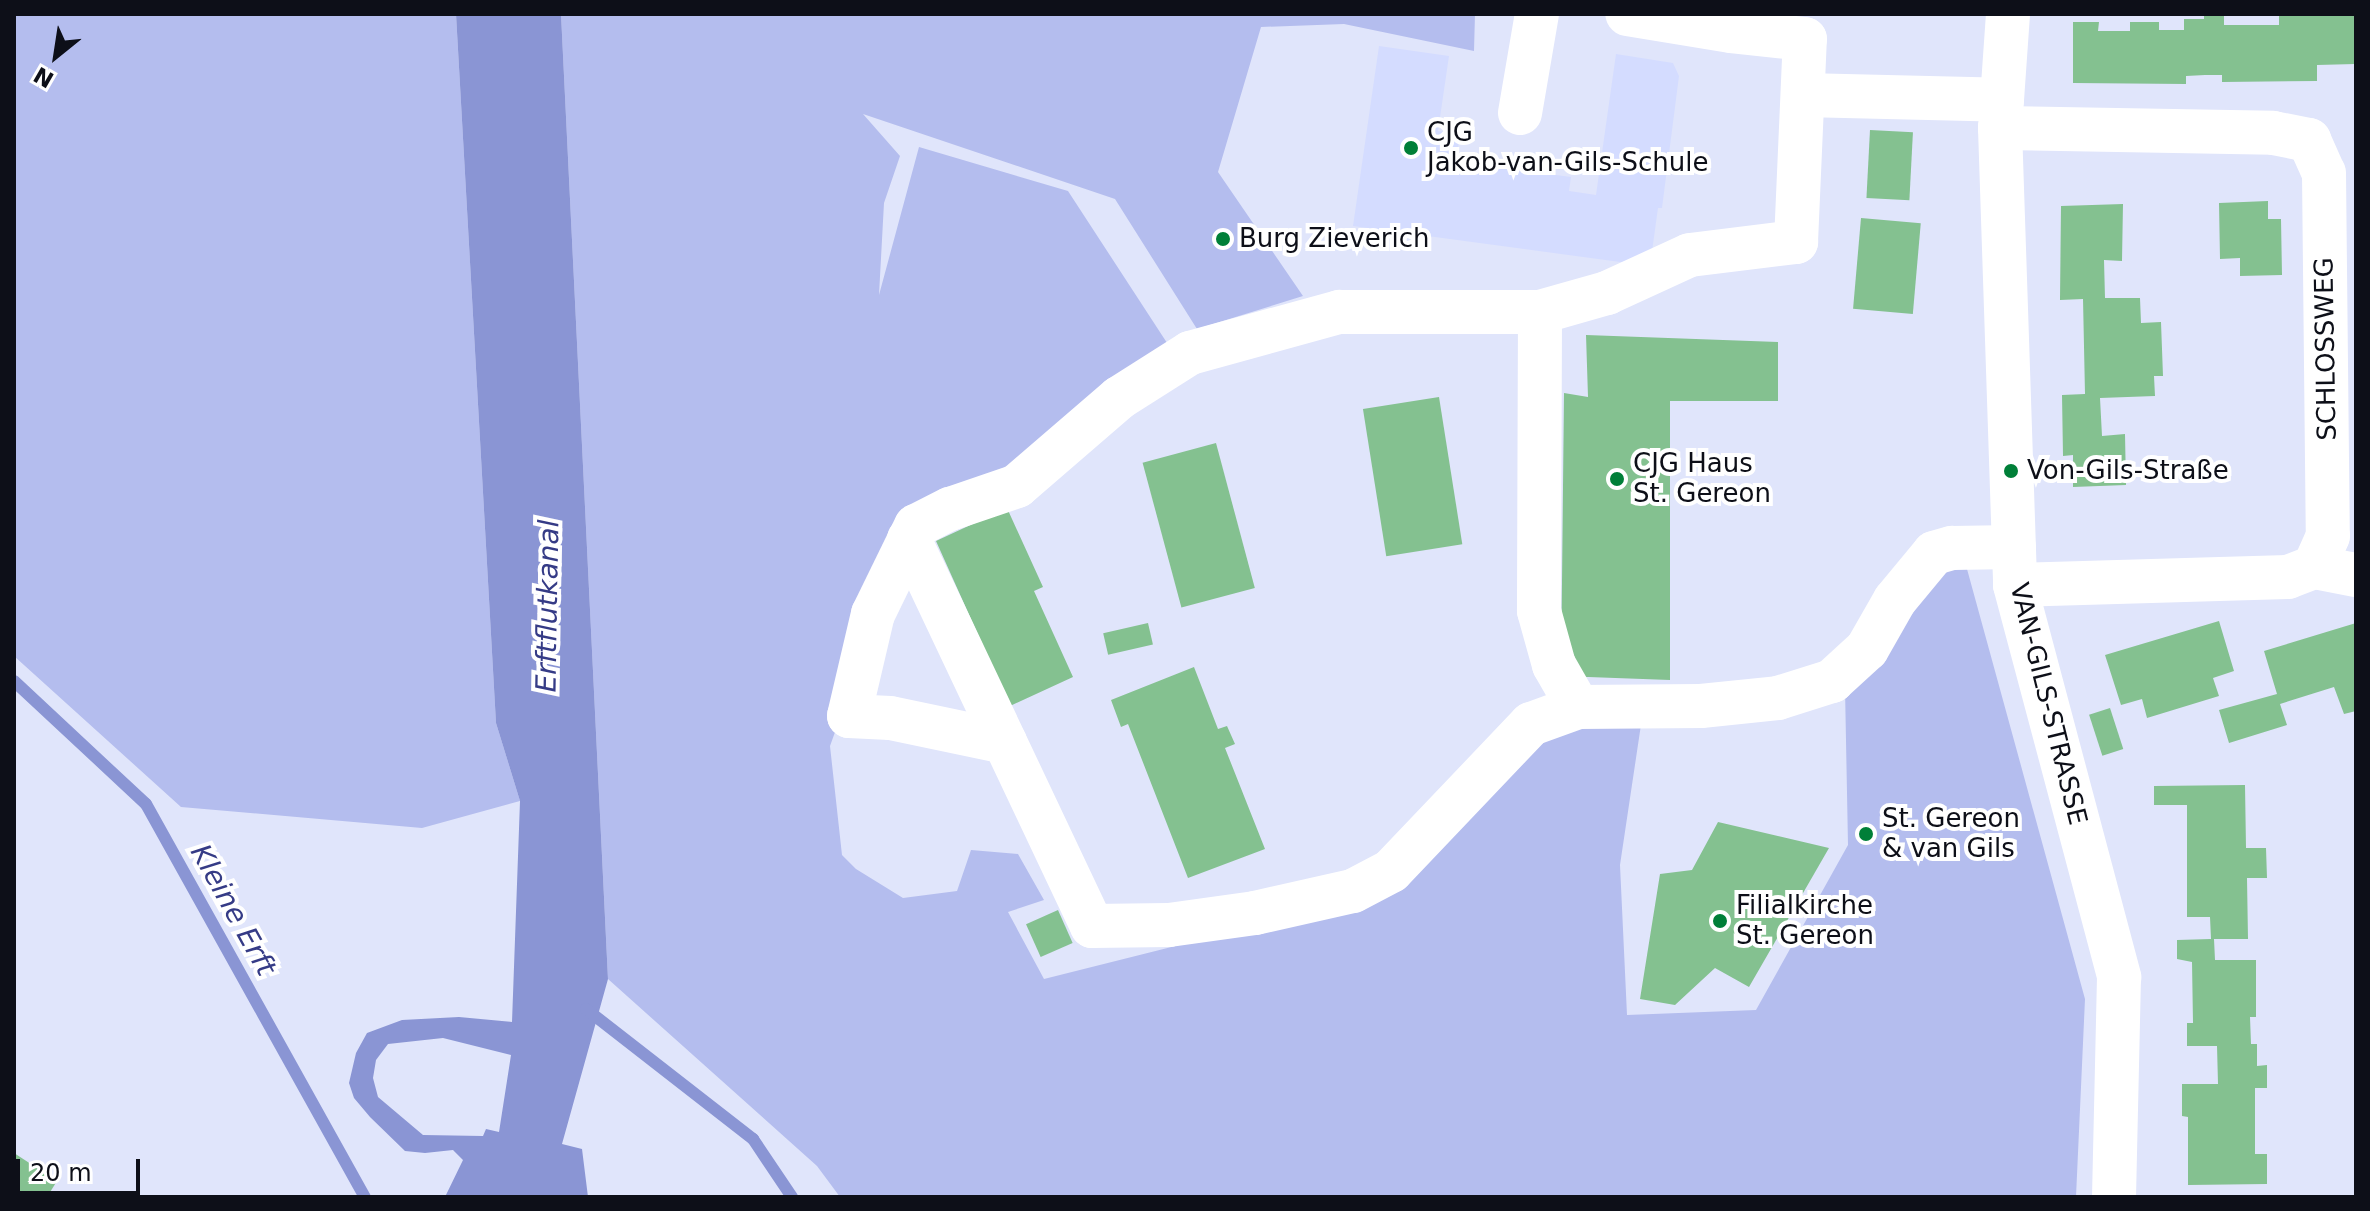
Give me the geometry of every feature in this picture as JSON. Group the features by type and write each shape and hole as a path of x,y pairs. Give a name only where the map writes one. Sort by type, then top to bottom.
{"street":[{"path":"1520,113 1537,14"},
{"path":"1005,742 890,718 849,716 873,614 916,526 950,509 1017,486 1119,398 1190,353 1339,312 1540,312 1607,293 1690,255 1796,242 1805,39 1627,14"},
{"name":"VAN-GILS-STRASSE","path":"2008,14 2001,114 2014,566 2119,977 2114,1197"},
{"path":"1803,95 2001,114"},
{"name":"SCHLOSSWEG","path":"2001,114 2273,133 2309,140 2324,173 2328,536 2314,567"},
{"path":"1540,312 1539,611 1554,665 1578,707"},
{"path":"909,539 1092,926 1169,925 1255,913 1353,891 1391,871 1531,724 1578,707 1701,706 1778,698 1832,681 1867,649 1895,600 1934,553 1952,548 2014,566 2288,577 2314,567 2356,575"}],"shaded area":[{"path":"14,14 456,14 496,723 520,801 422,828 181,807 14,656"},
{"path":"561,14 1475,14 1474,51 1344,24 1261,27 1218,172 1303,296 1197,329 1115,199 863,114 900,156 884,203 879,295 919,147 1068,191 1171,349 1013,474 911,522 830,746 842,855 856,869 903,898 957,891 971,850 1018,854 1044,900 1008,912 1044,979 1335,906 1541,742 1582,725 1642,718 1620,865 1627,1015 1756,1010 1848,845 1845,688 1940,563 1967,569 2085,999 2076,1197 840,1197 817,1166 608,979"},
{"name":"CJG Jakob-van-Gils-Schule","path":"1379,46 1449,56 1438,131 1460,134 1456,162 1571,177 1569,191 1596,195 1616,54 1673,63 1679,76 1662,208 1658,208 1650,266 1353,226"}],"water":[{"name":"Erftflutkanal","path":"456,14 561,14 608,979 562,1144 582,1149 588,1197 445,1197 463,1160 453,1150 425,1153 405,1151 354,1098 349,1083 356,1053 367,1033 402,1020 459,1017 512,1022 520,801 496,723","holes":["443,1038 511,1055 499,1132 486,1129 483,1136 423,1135 378,1097 373,1078 376,1060 388,1044"]}],"building":[{"path":"2204,14 2224,14 2224,25 2279,25 2279,14 2356,14 2356,61 2355,64 2317,65 2317,81 2222,82 2222,75 2205,75 2186,76 2186,84 2073,83 2073,22 2099,22 2098,31 2130,31 2130,22 2159,22 2159,30 2184,30 2184,19 2204,19"},
{"path":"1870,130 1913,132 1909,200 1866,198"},
{"path":"2268,201 2268,219 2281,219 2282,275 2240,276 2240,258 2220,259 2219,203"},
{"path":"2123,204 2122,261 2104,260 2105,298 2140,298 2141,323 2161,322 2163,376 2154,376 2155,396 2100,398 2102,436 2125,434 2126,485 2073,487 2073,455 2063,456 2062,395 2085,394 2083,299 2060,300 2061,206"},
{"path":"1861,218 1921,223 1913,314 1853,309"},
{"name":"CJG Haus St. Gereon","path":"1586,335 1778,342 1778,401 1670,401 1670,680 1561,676 1564,393 1588,397"},
{"path":"1439,397 1462,544 1386,556 1363,409"},
{"path":"1216,443 1255,588 1181,608 1143,463"},
{"path":"1007,508 1043,587 1034,591 1073,677 1010,706 936,541"},
{"path":"2219,621 2234,671 2213,678 2219,696 2147,718 2142,699 2121,705 2105,655"},
{"path":"1148,623 1153,644 1108,655 1103,633"},
{"path":"2356,623 2356,711 2344,714 2334,687 2280,704 2287,725 2229,743 2219,710 2277,694 2264,651"},
{"path":"1194,667 1218,729 1227,726 1235,744 1225,748 1265,849 1188,878 1128,724 1121,727 1111,700"},
{"path":"2110,708 2123,749 2102,756 2089,715"},
{"path":"2245,785 2246,848 2266,848 2267,878 2247,878 2248,939 2214,939 2215,960 2256,960 2256,1017 2250,1017 2251,1044 2257,1044 2257,1066 2267,1065 2267,1088 2255,1088 2255,1154 2267,1154 2267,1184 2188,1185 2188,1117 2182,1116 2182,1084 2218,1084 2217,1046 2187,1046 2187,1023 2193,1023 2192,962 2177,959 2177,940 2211,939 2210,917 2187,917 2187,805 2154,805 2154,786"},
{"name":"Filialkirche St. Gereon","path":"1718,822 1829,848 1749,987 1715,968 1675,1005 1640,999 1660,874 1692,870"},
{"path":"1058,910 1073,943 1041,957 1026,924"},
{"path":"14,1153 57,1181 47,1197 14,1197"}],"waterway":[{"name":"Kleine Erft","path":"14,681 146,804 365,1197"},
{"path":"586,1009 753,1139 792,1197"}],"place":[{"name":"CJG Jakob-van-Gils-Schule","path":"1411,148"},
{"name":"Burg Zieverich","path":"1223,239"},
{"name":"Von-Gils-Straße","path":"2011,471"},
{"name":"CJG Haus St. Gereon","path":"1617,479"},
{"name":"St. Gereon & van Gils","path":"1866,834"},
{"name":"Filialkirche St. Gereon","path":"1720,921"}]}
